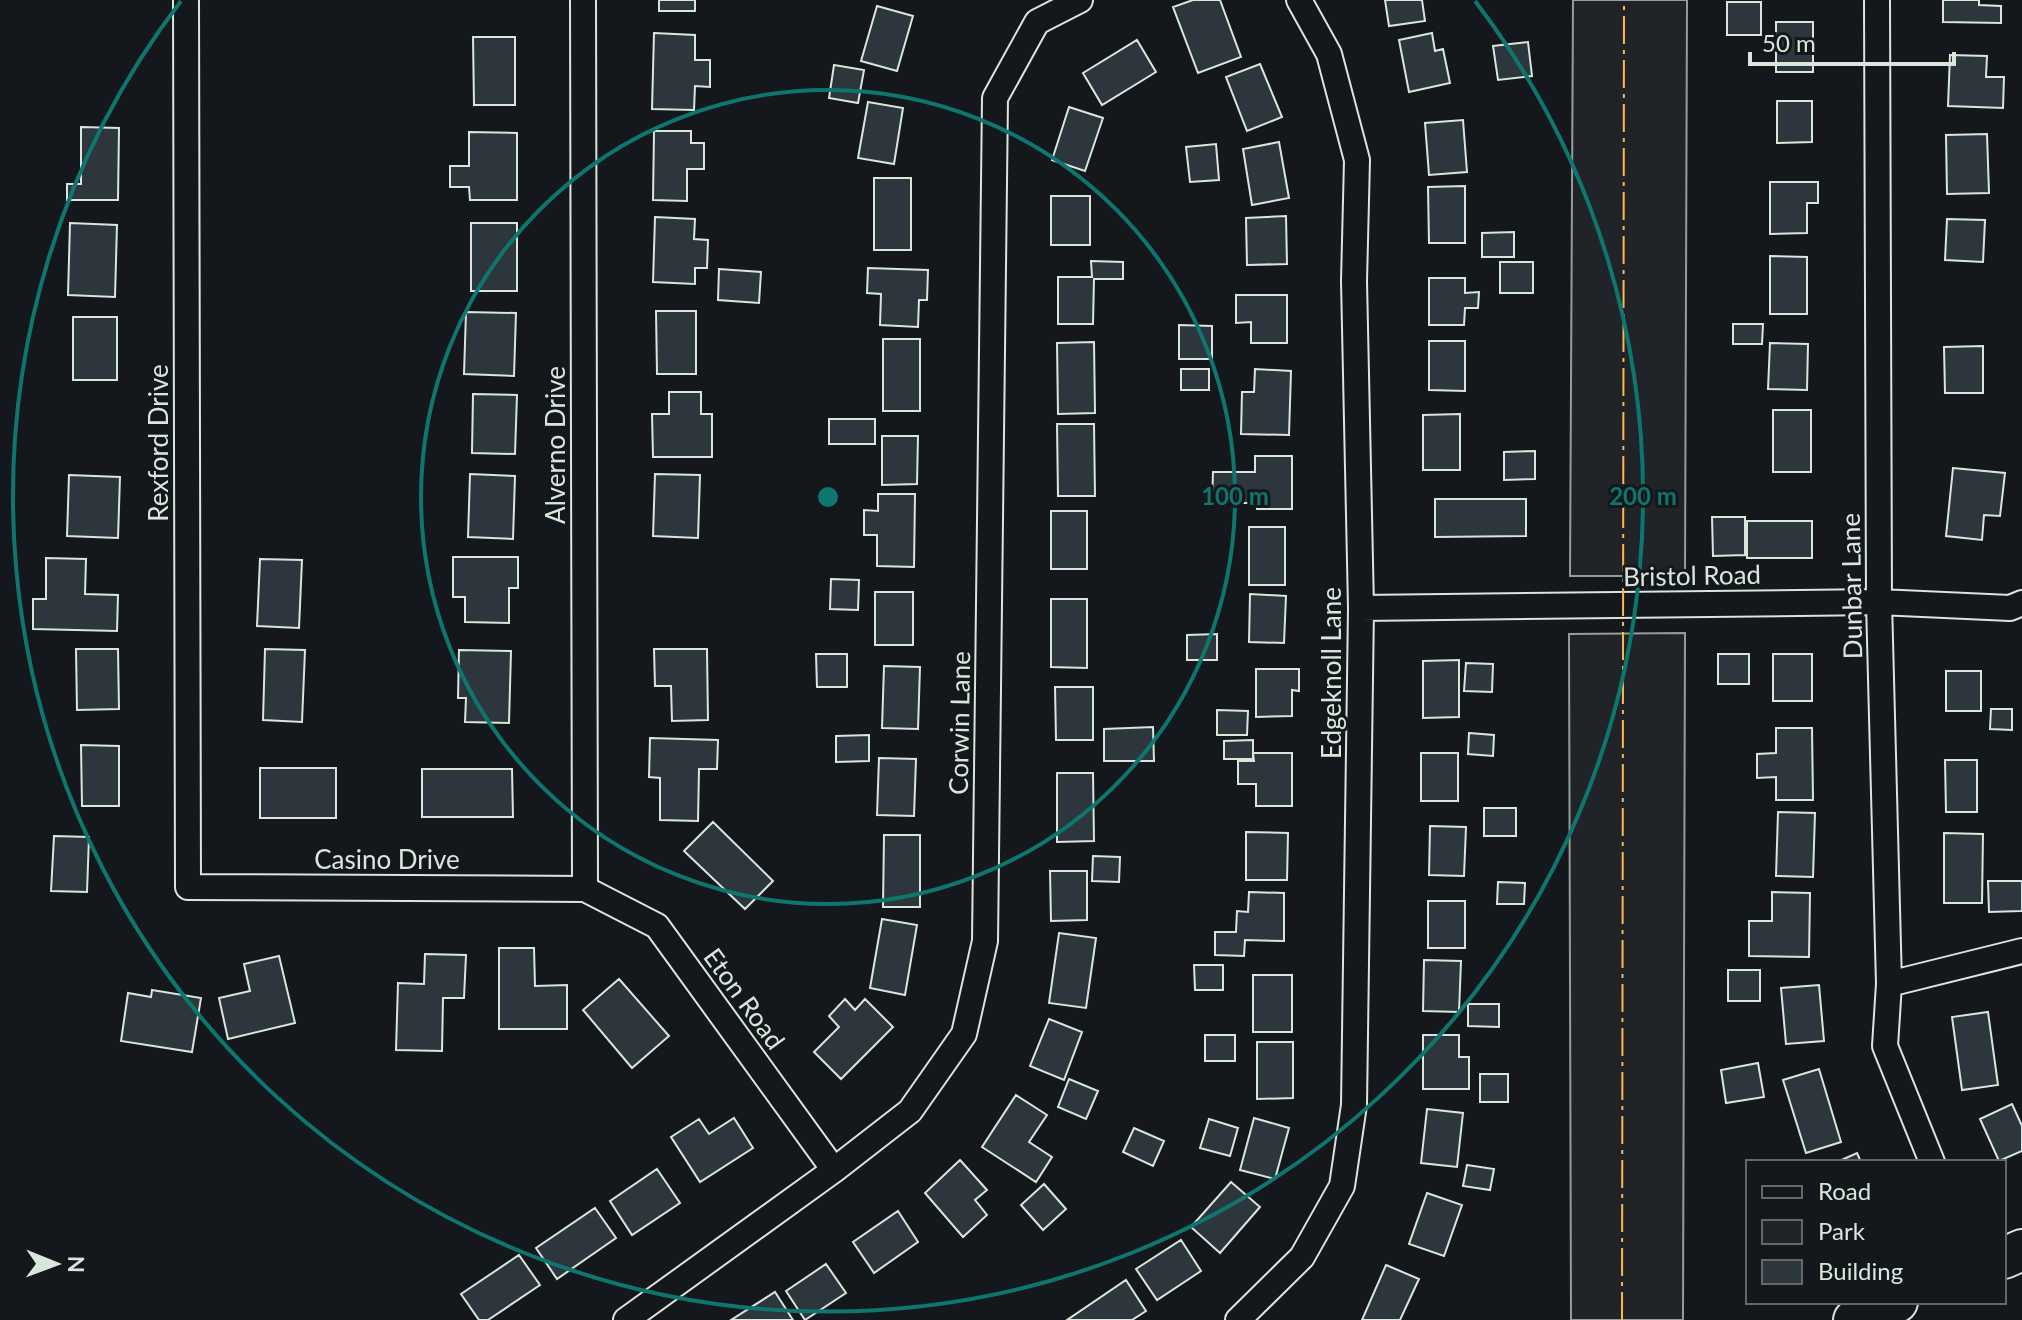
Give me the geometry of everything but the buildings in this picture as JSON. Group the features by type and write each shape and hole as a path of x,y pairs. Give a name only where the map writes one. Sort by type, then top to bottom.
{"highway":[{"path":"1854,1320 1892,1304"}],"street":[{"name":"Rexford Drive","path":"186,0 188,887"},
{"name":"Alverno Drive","path":"583,0 585,889"},
{"name":"Corwin Lane","path":"626,1320 834,1170 910,1111 964,1034 985,941 995,98 1037,22 1080,0"},
{"name":"Edgeknoll Lane","path":"1238,1320 1302,1257 1342,1186 1354,1105 1361,608 1354,281 1357,160 1329,54 1299,0"},
{"name":"Dunbar Lane","path":"1877,0 1879,602 1889,984 1885,1046 1931,1160"},
{"name":"Bristol Road","path":"1361,608 1879,602 2010,608 2022,603"},
{"name":"Casino Drive","path":"188,887 585,889"},
{"name":"Eton Road","path":"585,889 657,926 834,1170"},
{"path":"1889,984 2022,951"}],"green space":[{"path":"1573,0 1687,0 1685,576 1570,576"},
{"path":"1685,633 1683,1320 1571,1320 1569,634"}],"power":[{"path":"1622,1320 1624,0"}]}
